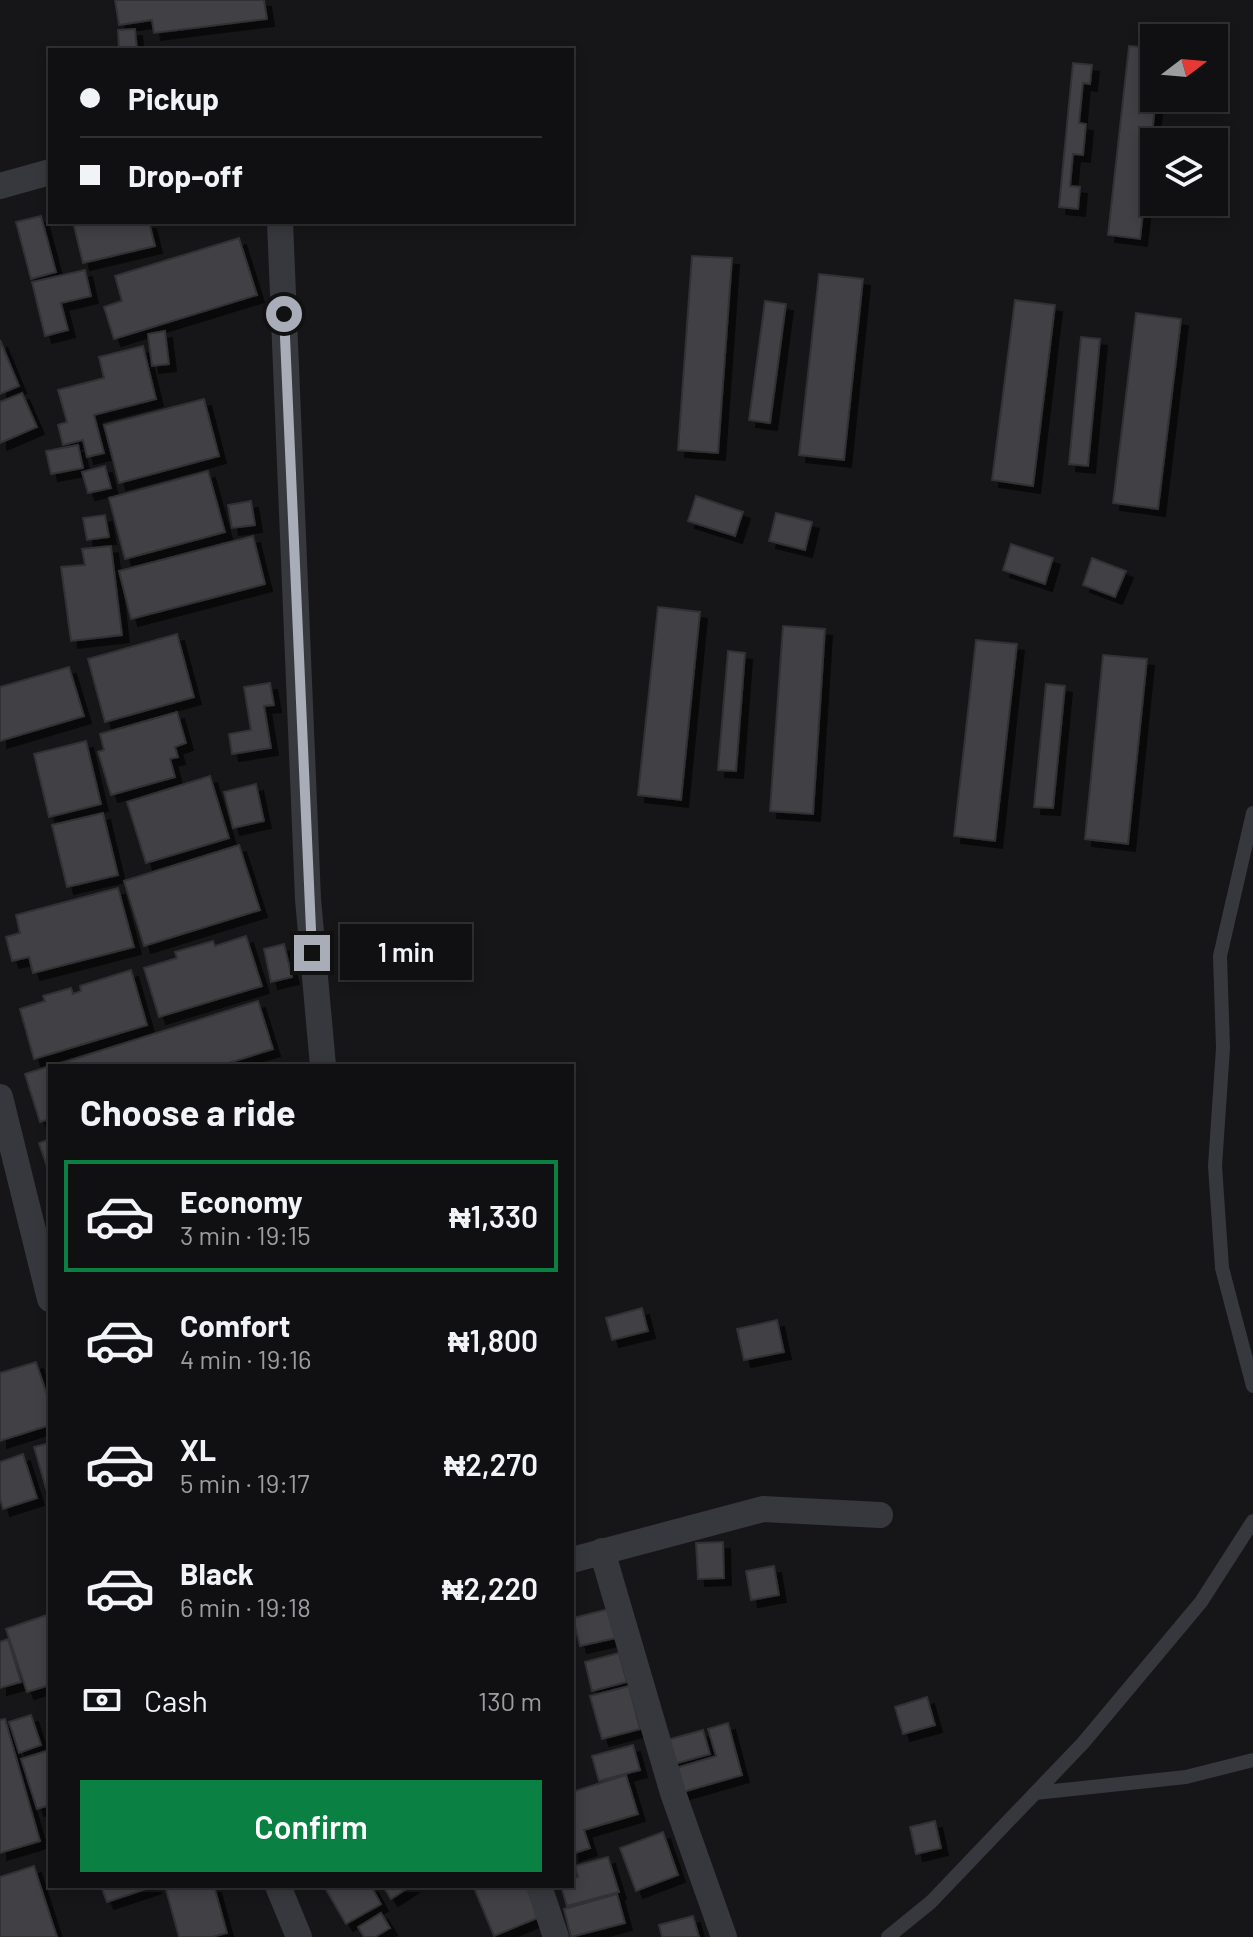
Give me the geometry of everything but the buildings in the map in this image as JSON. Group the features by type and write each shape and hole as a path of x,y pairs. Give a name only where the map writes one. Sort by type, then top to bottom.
{"street":[{"path":"0,186 48,173"},
{"path":"280,224 308,899 323,1064"},
{"path":"0,1097 48,1291"},
{"path":"574,1559 763,1509 880,1515"},
{"path":"602,1551 673,1793 724,1937"},
{"path":"279,1888 299,1937"},
{"path":"540,1888 556,1937"}],"lane":[{"path":"1253,813 1220,956 1223,1048 1215,1166 1222,1268 1253,1386"},
{"path":"888,1937 931,1902 1083,1743 1201,1602 1253,1521"},
{"path":"1035,1793 1186,1777 1253,1760"}],"route":[{"path":"284,314 312,953"}]}
